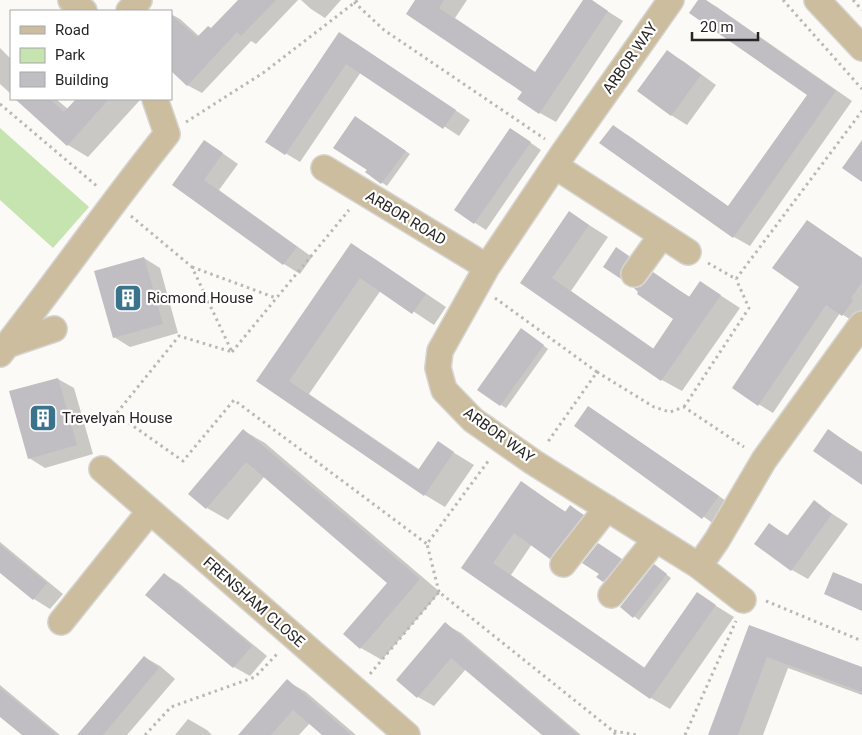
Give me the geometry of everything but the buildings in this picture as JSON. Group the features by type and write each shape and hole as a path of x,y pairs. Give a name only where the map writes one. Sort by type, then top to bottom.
{"street":[{"path":"71,0 83,10"},
{"path":"130,10 139,0"},
{"name":"ARBOR WAY","path":"671,0 559,159 482,276 440,352 438,368 444,390 473,420 533,462 700,566 743,600"},
{"path":"817,0 862,48"},
{"path":"4,349 49,292 114,201 166,134 155,100"},
{"path":"559,159 688,252"},
{"name":"ARBOR ROAD","path":"324,168 364,192 482,276"},
{"path":"634,274 662,235"},
{"path":"700,566 764,460 862,324"},
{"path":"4,349 54,328"},
{"name":"FRENSHAM CLOSE","path":"102,469 407,735"},
{"path":"563,564 607,508"},
{"path":"61,622 150,511"},
{"path":"611,595 656,539"}],"path":[{"path":"783,0 862,89"},
{"path":"853,0 862,10"},
{"path":"166,134 263,73 356,1 384,30 559,159"},
{"path":"0,104 192,267 276,298"},
{"path":"736,279 862,111"},
{"path":"232,352 364,192"},
{"path":"482,276 597,372 654,407 670,412 684,407 749,308 736,279 688,252"},
{"path":"192,267 232,352"},
{"path":"232,352 179,336 116,414 183,460 234,400 427,544 439,592 615,733 638,735"},
{"path":"533,462 597,372"},
{"path":"684,407 764,460"},
{"path":"427,544 503,441"},
{"path":"356,691 439,592"},
{"path":"686,735 732,632 743,600 756,597 862,641"},
{"path":"145,735 171,707 255,677 294,636"}],"green space":[{"path":"0,128 89,207 53,248 0,200"}],"place":[{"name":"Ricmond House","path":"128,298"},
{"name":"Trevelyan House","path":"43,418"}]}
